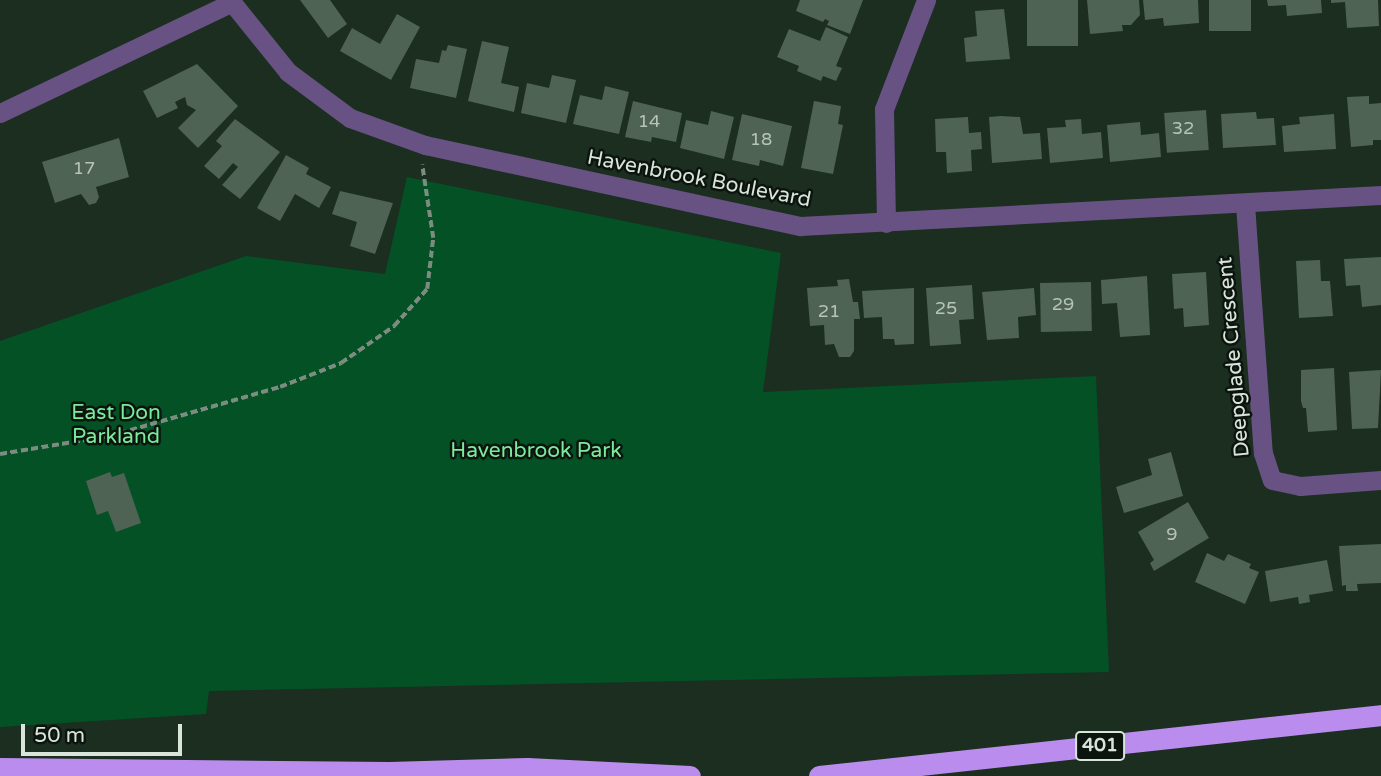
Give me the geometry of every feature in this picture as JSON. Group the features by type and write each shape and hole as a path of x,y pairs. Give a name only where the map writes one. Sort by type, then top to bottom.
{"highway":[{"name":"401","path":"819,776 1381,715"},
{"path":"0,768 389,772 527,768 690,776"}],"street":[{"path":"886,223 884,109 926,0"},
{"path":"0,113 230,1"},
{"name":"Havenbrook Boulevard","path":"230,1 288,72 350,118 425,145 800,226 1381,195"},
{"name":"Deepglade Crescent","path":"1245,204 1263,453 1272,480 1300,486 1381,480"}],"path":[{"path":"0,453 110,436 280,387 341,363 394,326 427,289 433,238 421,171 425,145"}],"green space":[{"name":"Havenbrook Park","path":"407,177 781,253 763,392 1096,376 1109,672 209,691 206,714 0,727 0,341 246,256 385,274"}],"building":[{"path":"300,0 330,0 347,24 328,38"},
{"path":"800,0 863,0 850,34 827,25 829,21 825,19 823,22 796,11"},
{"path":"1027,0 1078,0 1078,46 1027,46"},
{"path":"1087,0 1139,0 1140,15 1131,25 1122,25 1123,31 1090,34"},
{"path":"1143,0 1198,0 1199,23 1164,26 1163,18 1145,20"},
{"path":"1209,0 1251,0 1251,31 1209,31"},
{"path":"1267,0 1321,0 1322,13 1287,16 1286,5 1268,6"},
{"path":"1331,0 1378,0 1379,26 1347,28 1345,2 1331,3"},
{"path":"1004,9 1010,59 966,62 964,38 977,36 975,11"},
{"path":"397,14 420,27 391,80 340,51 352,28 380,44"},
{"path":"826,27 848,37 836,66 842,68 836,81 823,76 821,81 797,71 799,66 777,57 789,29 820,41"},
{"path":"482,41 509,47 501,83 519,87 514,112 468,101"},
{"path":"448,45 467,49 456,98 410,88 416,59 439,63 442,50 446,51"},
{"path":"197,64 238,106 198,148 178,128 196,110 187,105 185,97 175,102 178,108 157,118 143,91"},
{"path":"552,75 576,80 566,123 521,113 527,83 549,88"},
{"path":"605,86 629,92 619,134 573,124 580,95 602,100"},
{"path":"1369,96 1369,104 1381,103 1381,140 1373,140 1373,145 1351,147 1347,97"},
{"path":"633,101 682,113 676,142 652,137 651,142 625,137"},
{"path":"814,101 841,106 838,124 843,125 833,174 801,168"},
{"path":"1206,110 1209,150 1167,153 1164,113"},
{"path":"711,111 734,117 724,159 680,148 686,120 708,125"},
{"path":"1256,112 1257,119 1274,118 1276,145 1223,148 1221,114"},
{"path":"742,114 792,126 783,166 760,160 759,166 732,160"},
{"path":"1334,114 1336,149 1284,152 1282,126 1300,124 1299,117"},
{"path":"968,117 969,133 981,132 982,149 971,150 972,171 947,173 946,152 936,152 935,119"},
{"path":"989,117 1020,117 1023,134 1040,133 1042,159 992,163"},
{"path":"235,119 280,152 240,199 222,185 238,167 233,163 219,179 204,166 222,146 216,141"},
{"path":"1081,119 1082,134 1101,132 1103,158 1050,163 1047,128 1066,127 1065,120"},
{"path":"1140,122 1141,135 1159,133 1161,157 1110,162 1107,125"},
{"path":"119,138 129,177 96,187 99,197 96,203 89,205 81,194 55,203 42,162"},
{"path":"286,155 309,168 306,174 331,187 319,208 295,194 280,221 257,208"},
{"path":"340,191 393,203 375,254 350,246 357,222 332,214"},
{"path":"1381,257 1381,305 1362,307 1360,285 1346,286 1344,259"},
{"path":"1320,260 1321,281 1330,281 1333,316 1299,318 1296,261"},
{"path":"1206,272 1209,325 1184,327 1183,308 1174,309 1172,274"},
{"path":"1147,276 1150,335 1120,337 1117,303 1102,304 1101,280"},
{"path":"849,279 853,302 858,302 860,319 854,319 854,351 850,357 839,357 834,344 825,345 824,325 810,326 807,288 838,286 837,280"},
{"path":"1091,282 1092,331 1041,332 1040,283"},
{"path":"972,285 974,319 959,320 961,344 930,346 926,288"},
{"path":"914,288 914,344 895,345 894,339 883,339 882,317 864,318 862,291"},
{"path":"1034,288 1036,315 1018,317 1019,338 987,340 982,292"},
{"path":"1334,368 1337,430 1308,432 1306,408 1303,408 1301,401 1301,370"},
{"path":"1381,370 1378,428 1352,429 1349,372"},
{"path":"1171,452 1183,496 1124,513 1116,487 1152,475 1148,459"},
{"path":"110,472 112,477 124,473 141,523 116,532 108,511 97,515 86,481"},
{"path":"1188,502 1209,538 1154,571 1150,563 1154,560 1138,532"},
{"path":"1381,544 1381,583 1357,584 1358,591 1346,591 1346,585 1342,586 1339,546"},
{"path":"1207,553 1224,561 1228,554 1251,564 1249,568 1259,572 1245,604 1195,582"},
{"path":"1327,560 1333,591 1309,595 1310,602 1299,604 1298,597 1270,602 1265,571"}],"park label":[{"name":"East Don Parkland","path":"116,425"}]}
